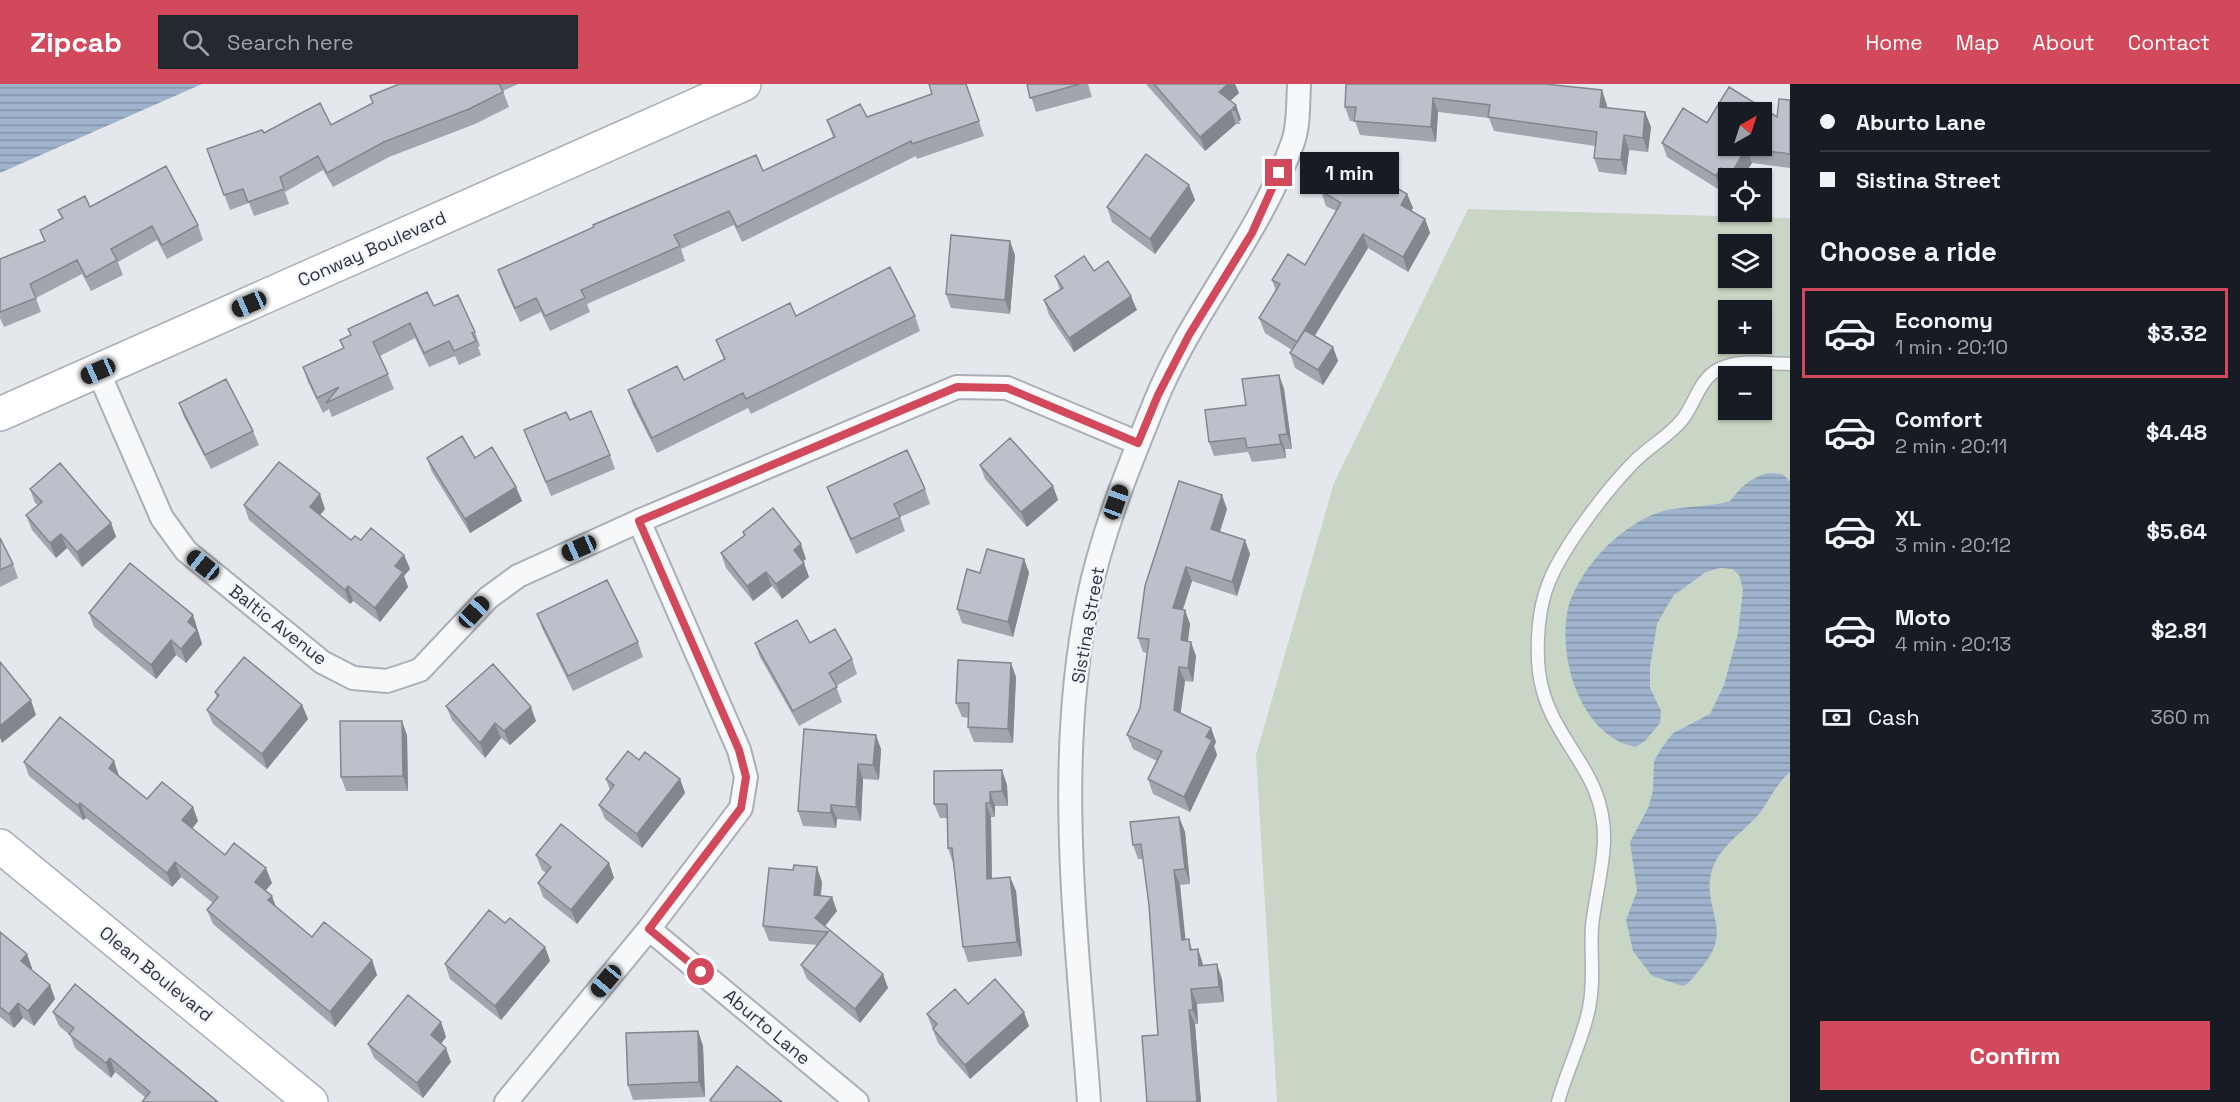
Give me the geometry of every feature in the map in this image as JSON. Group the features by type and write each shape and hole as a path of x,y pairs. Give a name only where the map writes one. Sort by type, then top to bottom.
{"street":[{"name":"Conway Boulevard","path":"0,414 744,84"},
{"name":"Sistina Street","path":"1089,1102 1072,865 1071,742 1088,600 1109,522 1158,395 1189,335 1257,222 1294,140 1299,84"},
{"name":"Baltic Avenue","path":"98,371 162,518 186,551 322,662 353,678 387,681 420,670 488,598 518,576 639,521 957,387 1007,388 1138,443"},
{"path":"506,1102 649,929 741,808 746,777 739,750 639,521"},
{"name":"Olean Boulevard","path":"0,846 311,1102"},
{"name":"Aburto Lane","path":"649,929 857,1102"}],"lane":[{"path":"1558,1102 1589,1010 1593,981 1592,928 1604,842 1602,807 1589,774 1560,734 1544,702 1539,670 1540,615 1548,583 1564,553 1603,499 1632,464 1668,435 1684,418 1701,386 1717,370 1744,361 1790,364"}],"green space":[{"path":"1468,209 1718,216 1718,222 1772,222 1772,217 1790,218 1790,1102 1277,1102 1256,755 1334,483"}],"water":[{"path":"0,84 202,84 0,173"},
{"path":"1768,473 1782,474 1790,481 1790,772 1760,813 1725,848 1714,864 1710,887 1716,920 1716,941 1702,967 1683,986 1652,976 1633,951 1626,920 1637,891 1630,842 1649,806 1653,790 1654,761 1661,749 1673,733 1710,714 1724,685 1738,633 1743,589 1739,575 1733,569 1720,568 1706,572 1674,595 1667,606 1657,624 1650,667 1650,688 1661,711 1660,723 1646,740 1636,747 1617,740 1601,729 1588,713 1578,695 1567,654 1565,633 1567,614 1576,588 1587,570 1605,548 1626,530 1650,516 1667,510 1730,501 1747,483"}],"building":[{"path":"399,84 499,84 503,92 469,109 384,142 327,173 318,156 280,177 284,189 248,202 243,189 224,195 207,149 262,130 264,133 320,103 331,125 373,103 370,96"},
{"path":"929,84 966,84 979,121 912,144 911,141 737,227 729,211 674,235 680,246 581,290 585,298 545,316 536,298 515,308 498,270 594,227 593,225 756,155 763,171 835,137 827,120 860,104 867,117 932,94"},
{"path":"1027,84 1080,84 1030,98"},
{"path":"1154,84 1228,84 1219,92 1236,105 1233,108 1235,110 1231,110 1200,137"},
{"path":"1346,84 1545,84 1602,90 1600,107 1645,112 1643,138 1624,135 1621,160 1594,158 1597,132 1488,117 1490,105 1433,98 1431,127 1354,121 1356,107 1345,107"},
{"path":"1729,87 1753,102 1720,102"},
{"path":"1779,99 1790,100 1790,154 1772,152 1772,114 1777,117"},
{"path":"1718,105 1718,156 1741,156 1734,168 1718,168 1716,176 1662,143 1683,108 1707,123"},
{"path":"1146,154 1189,185 1150,239 1107,207"},
{"path":"1338,163 1359,175 1363,168 1407,194 1401,205 1425,219 1403,257 1363,234 1297,342 1259,318 1280,284 1272,280 1288,254 1305,265 1341,203 1321,191"},
{"path":"166,166 198,225 162,245 152,226 111,249 117,260 86,277 77,260 30,284 36,298 0,312 0,259 45,241 40,230 63,218 58,210 85,196 90,207"},
{"path":"951,235 1010,241 1005,300 946,294"},
{"path":"1084,256 1094,271 1108,261 1131,296 1069,338 1044,300 1063,288 1055,276"},
{"path":"890,267 915,316 746,399 743,393 652,438 628,390 677,366 684,380 725,359 716,340 790,303 796,316"},
{"path":"427,292 434,306 458,295 475,332 472,333 476,341 454,351 449,341 424,353 410,323 373,342 388,374 326,403 339,387 317,398 303,367 344,348 340,340 351,335 348,329"},
{"path":"1305,330 1333,347 1318,370 1290,353"},
{"path":"1279,375 1287,434 1279,435 1281,444 1247,448 1245,438 1209,442 1205,410 1246,405 1242,379"},
{"path":"226,379 253,431 205,455 179,403"},
{"path":"591,411 610,455 546,482 524,430 566,412 570,420"},
{"path":"462,436 475,458 492,447 516,487 465,519 427,458"},
{"path":"1010,438 1053,486 1021,512 980,465"},
{"path":"907,450 925,489 894,504 900,517 851,539 827,487"},
{"path":"279,462 320,494 310,507 351,540 355,536 361,540 371,528 404,555 395,566 403,572 375,608 348,586 345,590 244,505"},
{"path":"60,463 111,523 77,552 61,534 50,543 26,515 42,502 30,489"},
{"path":"1179,481 1222,495 1211,529 1245,540 1232,582 1186,567 1173,608 1185,610 1181,640 1191,642 1188,668 1179,667 1174,710 1211,728 1206,737 1212,740 1184,797 1148,779 1162,751 1127,735 1140,708 1149,639 1138,638 1145,586"},
{"path":"773,508 801,544 794,550 804,563 776,584 766,572 747,586 721,553 745,535 743,532"},
{"path":"0,538 13,564 0,570"},
{"path":"987,549 1024,559 1008,622 957,609 967,569 980,573"},
{"path":"130,563 193,615 188,622 197,630 181,649 171,640 151,665 89,613"},
{"path":"607,580 638,642 568,676 537,614"},
{"path":"797,620 810,643 835,629 852,659 829,673 837,687 793,711 755,643"},
{"path":"244,657 302,705 262,754 207,710 219,695 215,692"},
{"path":"958,660 1011,663 1008,729 968,727 969,703 956,703"},
{"path":"0,662 31,700 0,726"},
{"path":"493,664 531,707 504,731 495,723 480,743 446,706"},
{"path":"60,717 114,761 109,768 147,799 162,782 193,807 182,820 225,855 234,843 266,868 255,882 272,896 268,900 312,937 324,922 372,960 330,1012 207,910 218,897 175,862 167,873 80,803 78,806 24,762"},
{"path":"340,721 402,721 403,776 341,777"},
{"path":"804,729 876,735 873,765 858,764 856,807 831,805 831,813 798,811"},
{"path":"628,751 639,760 645,752 680,779 637,834 599,805 614,785 606,779"},
{"path":"1002,770 1002,791 990,792 990,803 986,803 987,879 1010,877 1017,942 963,947 952,848 948,848 947,804 934,804 934,771"},
{"path":"1179,817 1185,869 1174,870 1182,940 1189,939 1190,950 1198,949 1199,966 1217,964 1219,987 1191,989 1193,1010 1189,1010 1197,1102 1147,1102 1142,1036 1158,1035 1149,905 1141,844 1133,845 1130,822"},
{"path":"561,824 609,863 571,910 538,883 551,867 536,855"},
{"path":"794,865 817,867 814,895 832,897 815,918 883,974 855,1009 801,965 828,932 763,926 769,868 793,870"},
{"path":"489,910 505,923 510,918 545,947 495,1006 445,964"},
{"path":"0,932 27,954 21,961 50,985 28,1011 18,1003 9,1014 0,1007"},
{"path":"995,979 1024,1012 965,1065 933,1029 937,1024 927,1014 955,989 968,1004"},
{"path":"75,984 218,1102 142,1102 150,1092 110,1058 106,1063 69,1034 74,1028 53,1012"},
{"path":"408,995 441,1022 431,1035 446,1048 417,1083 368,1044"},
{"path":"698,1031 699,1082 628,1085 626,1033"},
{"path":"737,1066 782,1102 712,1102 710,1100"}],"route":[{"path":"701,972 649,929 741,808 746,777 739,750 639,521 957,387 1007,388 1138,443 1158,395 1189,335 1252,233 1279,173"}]}
